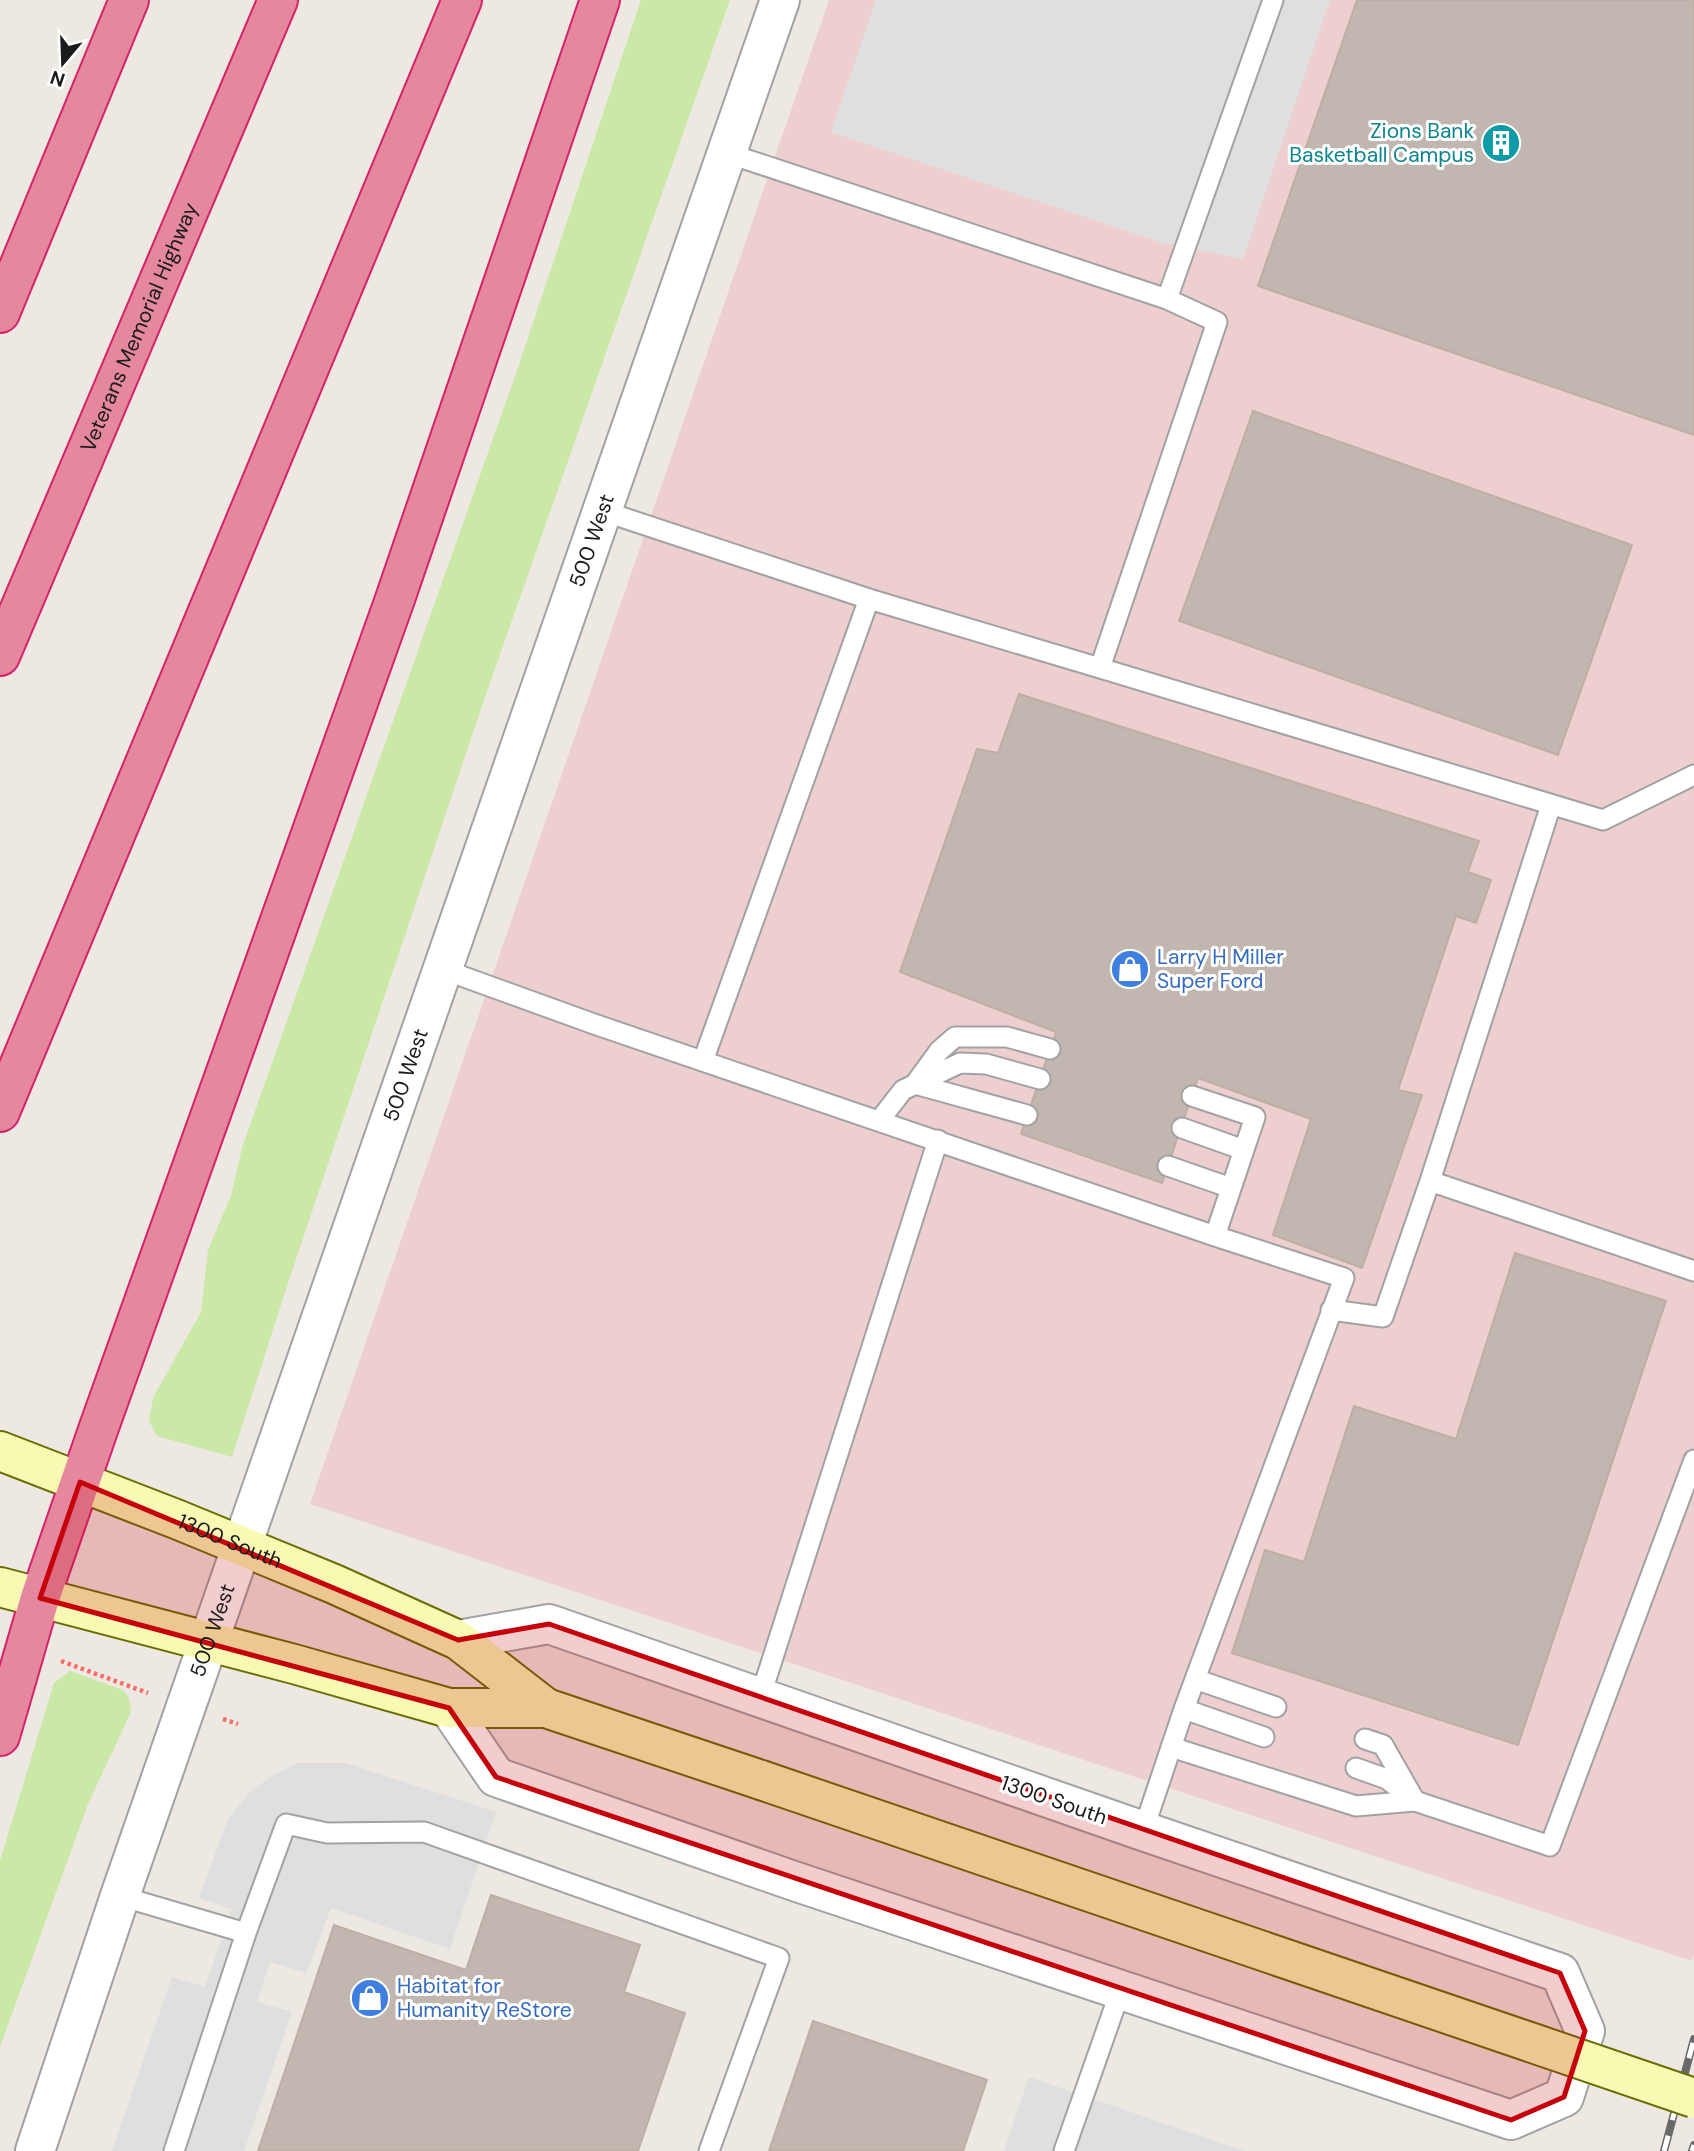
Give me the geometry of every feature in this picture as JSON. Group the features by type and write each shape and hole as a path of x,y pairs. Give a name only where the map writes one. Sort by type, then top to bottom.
{"highway":[{"path":"35,232 112,0"},
{"path":"0,313 129,0"},
{"name":"Veterans Memorial Highway","path":"0,656 278,0"},
{"path":"0,1112 462,0"},
{"path":"0,1736 40,1598 80,1482 390,612 600,0"}],"main road":[{"name":"1300 South","path":"0,1451 242,1546 458,1640 547,1708"},
{"name":"1300 South","path":"0,1587 449,1708 547,1708 1694,2098"}],"street":[{"name":"500 West","path":"35,2151 120,1896 780,0"},
{"name":"1300 South","path":"449,1708 496,1777 791,1880 1511,2120 1564,2097 1586,2031 1560,1973 549,1624 458,1640"}],"lane":[{"path":"1167,299 1273,0"},
{"path":"727,153 1167,299 1217,322 1100,668"},
{"path":"603,511 869,599 1602,820 1694,775"},
{"path":"703,1061 869,599"},
{"path":"1331,1310 1383,1317 1430,1181 1551,805"},
{"path":"442,969 1216,1237 1344,1278 1184,1709 1143,1831"},
{"path":"915,1084 939,1051 955,1037 1007,1037 1050,1049"},
{"path":"879,1121 903,1090 960,1063 986,1063 1040,1079"},
{"path":"915,1084 1027,1115"},
{"path":"1192,1096 1255,1117 1216,1237"},
{"path":"1182,1128 1244,1150"},
{"path":"760,1698 938,1140"},
{"path":"1168,1166 1231,1188"},
{"path":"1430,1181 1694,1271"},
{"path":"1356,1768 1387,1779 1415,1801 1550,1846 1694,1460"},
{"path":"1195,1679 1276,1707"},
{"path":"1184,1709 1264,1737"},
{"path":"1365,1739 1383,1745 1415,1801"},
{"path":"1171,1747 1356,1806 1415,1801"},
{"path":"174,2151 246,1933 286,1824 327,1833 424,1832 779,1958 709,2151"},
{"path":"120,1896 246,1933"},
{"path":"1064,2151 1121,1989"}],"path":[{"path":"68,1664 134,1688"}],"highlighted area":[{"path":"80,1482 458,1640 549,1624 1560,1973 1585,2031 1564,2097 1511,2120 496,1777 449,1708 40,1598"}],"shaded area":[{"path":"829,0 1694,0 1692,1961 310,1504"},
{"path":"876,0 1330,0 1243,259 1163,243 831,132"},
{"path":"297,1763 346,1763 496,1812 450,1949 331,1908 306,1973 270,1962 257,2002 292,2012 244,2151 112,2151 172,1977 205,1987 232,1909 199,1898 228,1819 250,1792"},
{"path":"1029,2077 1244,2151 1004,2151"}],"green space":[{"path":"641,0 730,0 485,697 232,1457 157,1436 149,1421 153,1398 201,1312 208,1250 231,1196 242,1148 518,368"},
{"path":"70,1671 123,1690 129,1698 131,1712 88,1804 0,2047 0,1861 54,1683"}],"building":[{"name":"Zions Bank Basketball Campus","path":"1357,0 1694,0 1694,435 1258,286"},
{"path":"1253,411 1632,545 1558,755 1179,621"},
{"path":"1019,694 1479,841 1468,872 1491,880 1476,923 1456,916 1398,1090 1422,1095 1362,1268 1273,1235 1311,1119 1198,1078 1162,1183 1021,1134 1056,1032 900,972 977,749 998,753"},
{"path":"1515,1253 1666,1301 1518,1745 1232,1653 1265,1550 1304,1562 1354,1406 1456,1439"},
{"path":"491,1895 640,1945 624,1992 685,2013 638,2151 258,2151 334,1925 466,1970"},
{"path":"813,2021 987,2080 963,2151 769,2151"}],"railway":[{"path":"1664,2151 1694,2039"},
{"path":"1692,2151 1694,2145"}],"place":[{"name":"Zions Bank Basketball Campus","path":"1501,143"},
{"name":"Larry H Miller Super Ford","path":"1130,969"},
{"name":"Habitat for Humanity ReStore","path":"370,1998"}]}
